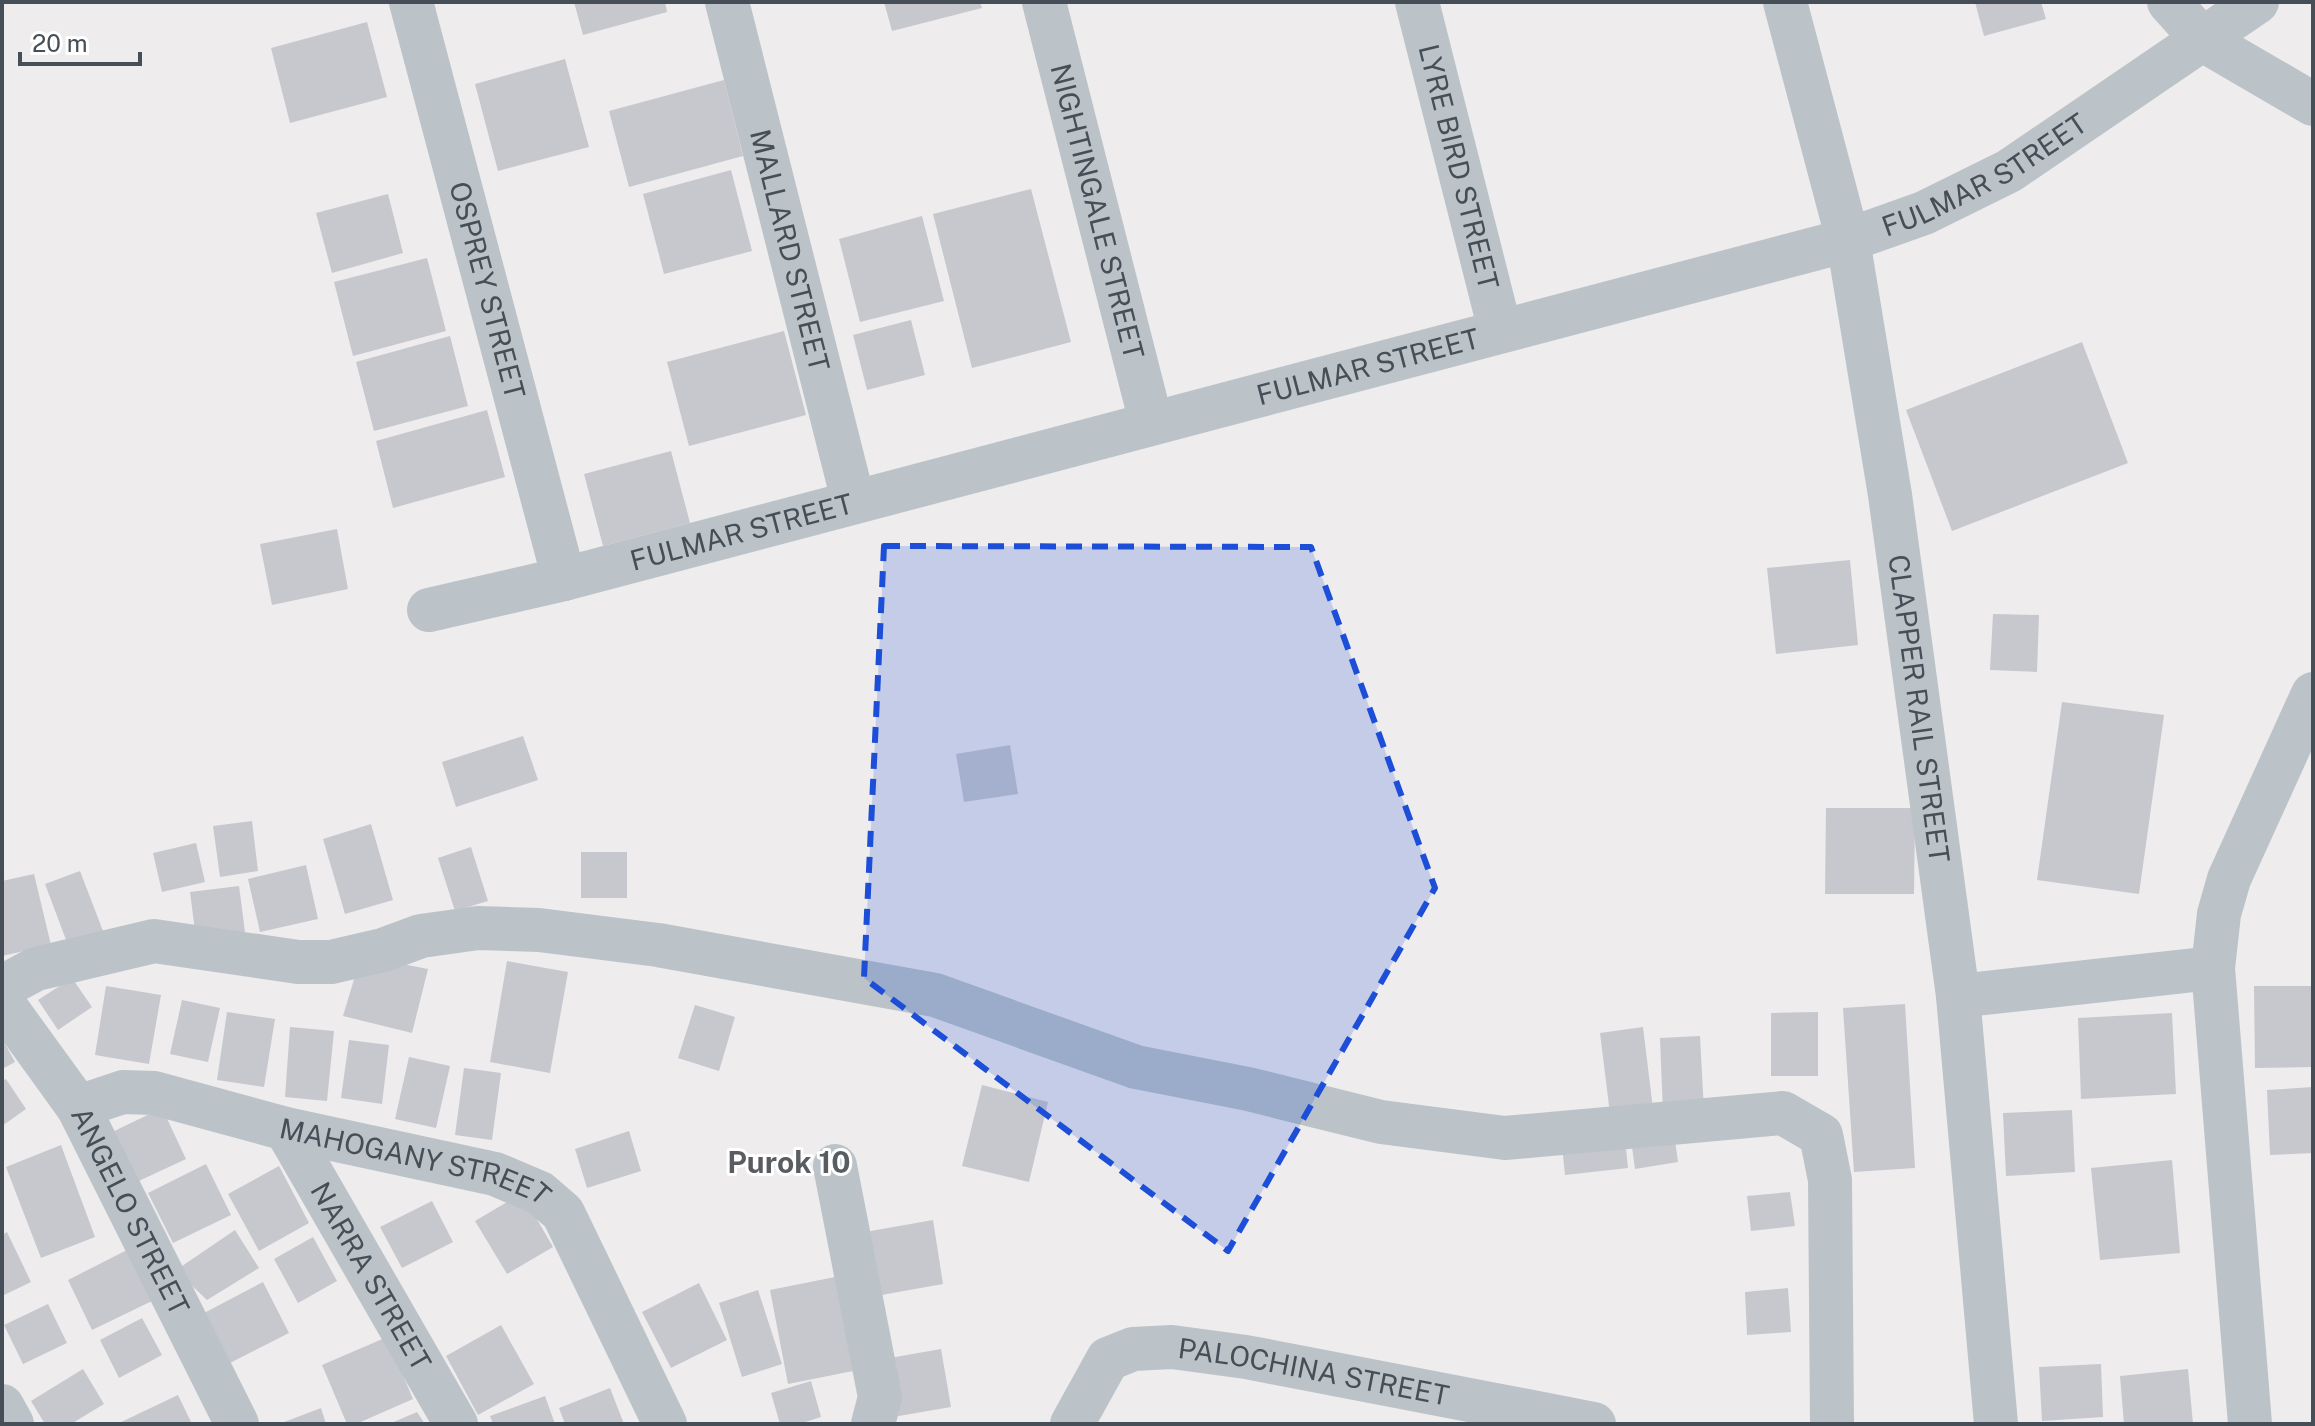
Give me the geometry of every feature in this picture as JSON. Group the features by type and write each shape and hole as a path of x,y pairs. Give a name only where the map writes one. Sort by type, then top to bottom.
{"street":[{"name":"OSPREY STREET","path":"411,2 564,579"},
{"name":"MALLARD STREET","path":"727,2 853,500"},
{"name":"NIGHTINGALE STREET","path":"1044,2 1151,422"},
{"name":"LYRE BIRD STREET","path":"1417,2 1500,330"},
{"name":"CLAPPER RAIL STREET","path":"1785,2 1848,240 1890,495 1958,996 1996,1424"},
{"path":"2169,2 2203,40 2313,104"},
{"name":"FULMAR STREET","path":"429,610 564,579 853,500 1848,240 1924,213 2009,171 2257,2"},
{"path":"2250,1424 2213,968 2219,914 2229,879 2313,694"},
{"path":"4,999 36,969 154,941 298,962 331,962 383,950 421,936 478,928 539,930 658,945 935,995 1136,1067 1248,1089 1381,1122 1505,1138 1783,1113 1821,1135 1830,1180 1832,1424"},
{"path":"1958,996 2213,968"},
{"name":"ANGELO STREET","path":"4,999 78,1107 237,1424"},
{"name":"MAHOGANY STREET","path":"78,1107 123,1092 154,1093 286,1129 495,1174 540,1193 563,1213 665,1424"},
{"name":"NARRA STREET","path":"286,1129 456,1424"},
{"path":"835,1166 880,1397 873,1424"},
{"name":"PALOCHINA STREET","path":"1072,1424 1108,1359 1133,1349 1172,1347 1246,1357 1594,1424"},
{"path":"2,1406 12,1424"}],"highlighted area":[{"path":"884,546 1311,547 1435,888 1228,1251 864,978"}],"building":[{"path":"574,2 665,2 667,12 583,35"},
{"path":"884,2 980,2 982,8 892,31"},
{"path":"1975,2 2041,2 2046,19 1984,36"},
{"path":"367,22 387,97 290,123 271,48"},
{"path":"565,59 589,147 498,171 475,84"},
{"path":"724,80 743,156 629,187 609,111"},
{"path":"731,170 752,251 664,274 643,194"},
{"path":"1031,189 1071,342 972,368 933,214"},
{"path":"388,194 403,253 332,273 316,213"},
{"path":"922,216 944,301 860,322 839,239"},
{"path":"427,258 446,331 353,356 334,282"},
{"path":"911,320 925,375 867,390 853,335"},
{"path":"784,331 806,415 689,446 667,362"},
{"path":"450,336 468,406 374,431 356,362"},
{"path":"2082,342 2128,463 1952,531 1906,410"},
{"path":"487,410 505,477 393,508 376,441"},
{"path":"671,451 690,523 603,546 584,474"},
{"path":"337,529 348,589 272,605 260,544"},
{"path":"1850,560 1858,645 1776,654 1767,568"},
{"path":"1993,614 2039,615 2037,672 1990,670"},
{"path":"2062,702 2164,715 2139,894 2037,880"},
{"path":"523,736 538,780 456,807 442,762"},
{"path":"1010,745 1018,794 964,802 956,754"},
{"path":"1826,808 1915,808 1914,894 1825,894"},
{"path":"252,821 258,871 220,877 213,826"},
{"path":"371,824 393,900 345,914 323,839"},
{"path":"196,843 205,882 162,892 153,853"},
{"path":"471,847 488,901 455,911 438,858"},
{"path":"581,852 627,852 627,898 581,898"},
{"path":"306,865 318,919 260,932 248,879"},
{"path":"80,871 103,931 68,945 45,884"},
{"path":"34,874 51,945 2,956 2,881"},
{"path":"239,886 245,932 196,939 190,892"},
{"path":"361,956 428,969 412,1033 343,1016"},
{"path":"507,961 568,972 550,1073 490,1062"},
{"path":"72,978 92,1007 58,1030 38,1000"},
{"path":"106,986 161,995 149,1064 95,1055"},
{"path":"2254,986 2313,986 2313,1067 2255,1068"},
{"path":"182,1000 220,1008 208,1062 170,1054"},
{"path":"1905,1004 1915,1168 1854,1172 1843,1008"},
{"path":"695,1005 735,1017 719,1071 678,1058"},
{"path":"227,1012 275,1019 264,1087 217,1080"},
{"path":"1818,1012 1818,1076 1771,1076 1771,1013"},
{"path":"2172,1013 2176,1094 2081,1099 2078,1018"},
{"path":"290,1027 334,1031 327,1101 285,1097"},
{"path":"1643,1027 1653,1109 1610,1114 1600,1033"},
{"path":"1700,1036 1704,1111 1663,1113 1660,1038"},
{"path":"2,1038 15,1062 2,1069"},
{"path":"349,1040 389,1045 382,1104 341,1098"},
{"path":"409,1057 450,1066 436,1128 395,1119"},
{"path":"464,1068 501,1073 492,1140 455,1135"},
{"path":"6,1079 26,1109 2,1126 2,1081"},
{"path":"982,1085 1048,1102 1029,1182 962,1166"},
{"path":"2313,1087 2313,1153 2270,1155 2267,1090"},
{"path":"162,1108 186,1159 128,1186 104,1136"},
{"path":"2072,1110 2075,1172 2006,1176 2003,1113"},
{"path":"1672,1119 1678,1162 1635,1169 1629,1125"},
{"path":"1624,1130 1628,1168 1565,1175 1561,1136"},
{"path":"629,1131 641,1171 587,1188 575,1149"},
{"path":"61,1145 95,1237 41,1258 6,1167"},
{"path":"2172,1160 2180,1253 2100,1260 2091,1168"},
{"path":"206,1164 231,1215 173,1243 148,1193"},
{"path":"279,1166 309,1223 259,1251 228,1194"},
{"path":"1790,1192 1795,1226 1751,1231 1747,1196"},
{"path":"522,1193 553,1247 507,1274 475,1221"},
{"path":"432,1201 453,1242 402,1268 380,1227"},
{"path":"933,1220 943,1284 876,1296 865,1232"},
{"path":"235,1230 259,1268 207,1300 186,1280 182,1266"},
{"path":"7,1232 31,1282 2,1296 2,1235"},
{"path":"313,1237 337,1281 298,1303 274,1259"},
{"path":"127,1250 152,1301 92,1330 68,1280"},
{"path":"840,1276 858,1370 788,1384 770,1290"},
{"path":"263,1282 289,1333 230,1363 204,1313"},
{"path":"699,1283 727,1340 671,1368 642,1312"},
{"path":"1788,1288 1791,1332 1747,1335 1745,1292"},
{"path":"758,1290 782,1364 742,1377 719,1303"},
{"path":"48,1304 67,1343 23,1364 4,1325"},
{"path":"142,1318 162,1355 119,1378 100,1340"},
{"path":"501,1325 534,1384 478,1415 446,1356"},
{"path":"387,1337 413,1399 356,1424 347,1424 322,1365"},
{"path":"941,1349 951,1407 893,1417 884,1359"},
{"path":"2101,1364 2103,1417 2042,1421 2039,1367"},
{"path":"83,1369 104,1404 71,1424 45,1424 31,1401"},
{"path":"2188,1369 2193,1424 2124,1424 2120,1376"},
{"path":"811,1381 821,1417 799,1424 780,1424 771,1393"},
{"path":"610,1388 624,1424 565,1424 559,1408"},
{"path":"178,1395 192,1424 117,1424"},
{"path":"545,1396 555,1424 493,1424 490,1416"},
{"path":"321,1408 326,1424 279,1424"},
{"path":"417,1412 425,1424 389,1424"}],"district":[{"name":"Purok 10","path":"789,1163"}]}
